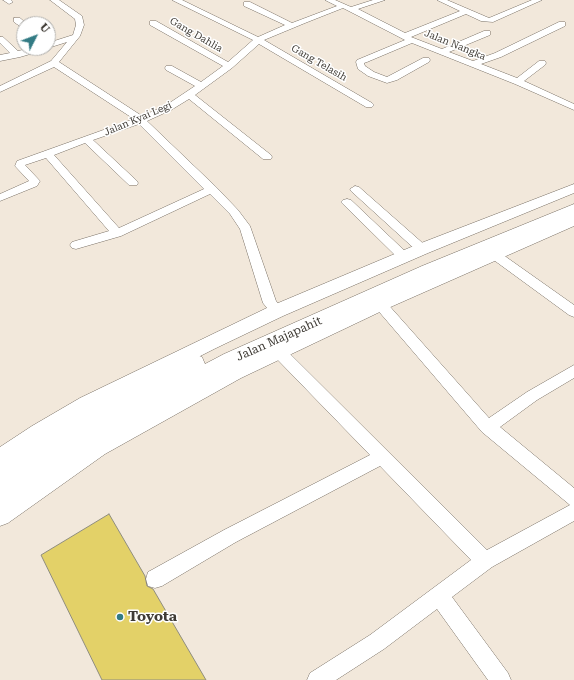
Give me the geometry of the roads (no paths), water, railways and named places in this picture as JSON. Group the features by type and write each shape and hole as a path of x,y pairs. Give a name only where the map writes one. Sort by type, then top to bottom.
{"highway":[{"name":"Jalan Majapahit","path":"0,476 86,420 157,381 270,327 574,191"},
{"name":"Jalan Majapahit","path":"0,498 54,459 97,432 418,260 574,210"}],"street":[{"path":"0,89 54,63 76,36 80,25 79,18 54,0"},
{"name":"Jalan Nangka","path":"329,0 347,7 441,52 572,104"},
{"path":"441,0 488,20 538,0"},
{"path":"452,4 465,0"},
{"path":"520,0 529,3"},
{"name":"Gang Telasih","path":"182,1 258,40 369,105"},
{"name":"Jalan Kyai Legi","path":"0,198 34,184 34,181 20,166 21,163 141,120 168,108 189,95 229,66 258,40 281,29 347,7 375,1"},
{"path":"247,4 291,25"},
{"path":"426,60 394,78 387,80 371,74 362,66 360,62 466,11"},
{"path":"251,15 281,29"},
{"name":"Gang Dahlia","path":"153,23 229,66"},
{"path":"474,64 503,53 562,24"},
{"path":"441,52 487,33"},
{"path":"56,42 76,36"},
{"path":"0,39 16,54"},
{"path":"0,58 16,55"},
{"path":"54,63 141,120 234,212 246,229 270,303 277,311"},
{"path":"518,82 542,63"},
{"path":"169,68 201,86"},
{"path":"189,95 267,157"},
{"path":"87,140 133,183"},
{"path":"48,154 117,233"},
{"path":"76,245 117,233 212,189"},
{"path":"355,189 418,260"},
{"path":"347,202 418,260"},
{"path":"0,515 98,447 234,372 380,304 574,220"},
{"path":"495,255 574,312"},
{"path":"0,459 87,404 277,311 418,260"},
{"path":"380,304 488,427 574,499"},
{"path":"278,351 485,561"},
{"path":"488,427 532,396 571,376"},
{"path":"155,579 230,536 381,457"},
{"path":"317,680 371,646 485,561 574,512"},
{"path":"439,595 501,680"}],"place":[{"name":"Toyota","path":"120,617"}]}
